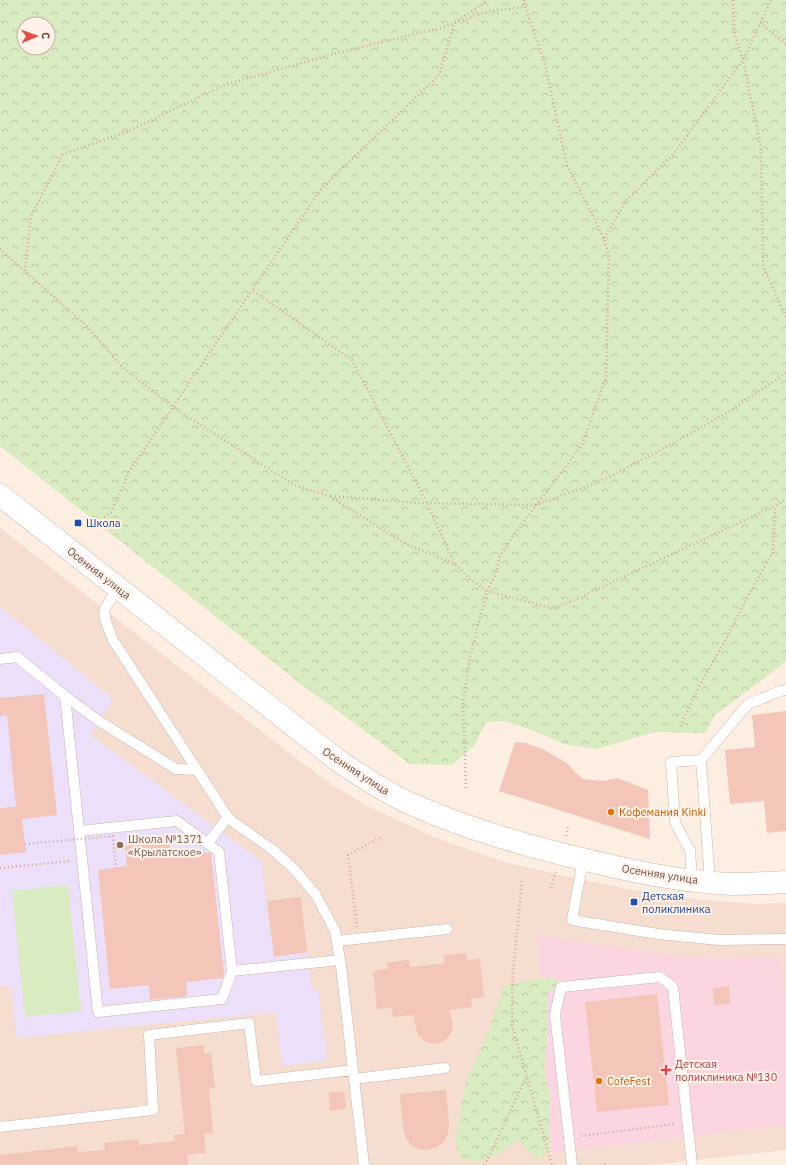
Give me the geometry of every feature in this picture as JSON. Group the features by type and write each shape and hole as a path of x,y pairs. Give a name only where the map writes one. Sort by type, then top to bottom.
{"main road":[{"name":"Осенняя улица","path":"0,495 336,760 384,790 431,813 473,829 528,846 635,872 732,884 786,882"}],"lane":[{"path":"119,589 106,605 103,614 113,640 224,813 237,825 272,849 295,870 316,895 335,931 340,960 364,1165"},
{"path":"0,659 17,657 65,696 99,721 176,769 197,770"},
{"path":"701,881 701,760 748,704 786,690"},
{"path":"65,696 82,860 98,1012 222,999 232,971 219,852 177,821 79,831"},
{"path":"701,760 671,762 675,822 690,850 701,881"},
{"path":"208,843 228,817"},
{"path":"583,860 572,920 658,934 719,940 786,939"},
{"path":"337,941 447,928"},
{"path":"232,971 340,960"},
{"path":"572,1165 554,1015 561,987 660,977 673,988 692,1165"},
{"path":"0,1127 154,1110 149,1035 249,1023 256,1081 445,1068"}],"path":[{"path":"95,525 110,512 129,472 322,188 440,74 454,23 488,0"},
{"path":"466,789 463,701 470,657 487,591 494,578 500,556 513,536 582,445 606,378 609,256 604,238 567,165 544,60 524,0"},
{"path":"733,0 734,31 743,60 761,148 763,266 786,317"},
{"path":"604,238 627,200 675,152 743,60 771,0"},
{"path":"25,271 31,216 63,154 127,132 224,85 333,54 440,28 490,10 526,7"},
{"path":"760,22 786,44"},
{"path":"0,249 86,325 122,367 173,407 294,484 329,496 406,544 455,564"},
{"path":"252,290 352,360 427,503 455,564 471,580 487,591 556,609 775,506 786,499"},
{"path":"329,496 427,503 536,505 601,481 655,453 728,412 786,373"},
{"path":"680,726 703,679 773,552 775,506"},
{"path":"25,844 113,836 116,868"},
{"path":"356,915 348,855 381,837"},
{"path":"0,868 82,860"},
{"path":"522,881 512,982 512,1025 552,1165"},
{"path":"485,1165 527,1074"},
{"path":"568,1137 687,1123"}],"shaded area":[{"path":"0,528 297,759 331,784 365,805 434,837 504,862 578,879 670,897 756,904 786,903 786,1150 652,1165 0,1165"},
{"name":"Школа №1371 «Крылатское»","path":"0,607 113,699 90,735 261,861 274,956 307,952 312,989 318,988 327,1060 282,1066 276,1012 16,1038 11,985 0,986"},
{"name":"Детская поликлиника №130","path":"538,935 681,957 781,957 786,997 786,1125 551,1153"}],"green space":[{"path":"0,0 786,0 786,662 715,715 705,733 655,732 597,749 564,744 534,731 505,721 486,722 474,746 452,765 410,764 302,685 0,446"},
{"path":"68,885 81,1011 25,1017 12,891"},
{"path":"551,977 559,981 548,994 547,1039 544,1070 551,1099 549,1106 549,1151 537,1161 519,1140 497,1155 477,1162 461,1159 455,1141 466,1081 488,1033 504,985"}],"building":[{"path":"44,694 57,815 22,819 26,852 0,855 0,808 16,807 7,715 0,716 0,698"},
{"path":"786,711 786,831 767,833 764,801 730,804 725,750 755,747 752,715"},
{"path":"515,742 526,743 544,750 567,763 583,779 603,781 617,778 648,790 650,839 499,791"},
{"path":"169,841 171,857 211,854 224,975 223,978 186,982 187,996 150,1000 149,985 110,989 98,870 127,866 125,846"},
{"path":"301,897 307,952 274,957 267,901"},
{"path":"466,953 467,960 480,959 484,997 471,999 472,1007 449,1010 453,1024 452,1031 444,1041 432,1044 421,1038 417,1033 413,1015 393,1017 392,1008 377,1009 373,971 388,969 387,962 409,960 410,967 445,963 444,955"},
{"path":"729,986 730,1004 714,1005 713,988"},
{"path":"657,994 669,1105 597,1112 585,1002"},
{"path":"204,1045 204,1053 211,1053 215,1088 209,1089 213,1133 204,1134 206,1153 187,1155 188,1165 0,1165 0,1155 77,1146 78,1152 105,1150 104,1143 138,1139 139,1145 175,1141 174,1135 185,1134 176,1048"},
{"path":"446,1090 449,1125 448,1134 444,1142 437,1147 428,1150 419,1149 411,1145 406,1138 403,1129 400,1094"},
{"path":"344,1091 346,1109 330,1111 329,1093"}],"place":[{"name":"Школа","path":"78,523"},
{"name":"Кофемания Kinki","path":"611,812"},
{"name":"Школа №1371 «Крылатское»","path":"120,845"},
{"name":"Детская поликлиника","path":"634,902"},
{"name":"Детская поликлиника №130","path":"666,1070"},
{"name":"CofeFest","path":"599,1081"}]}
